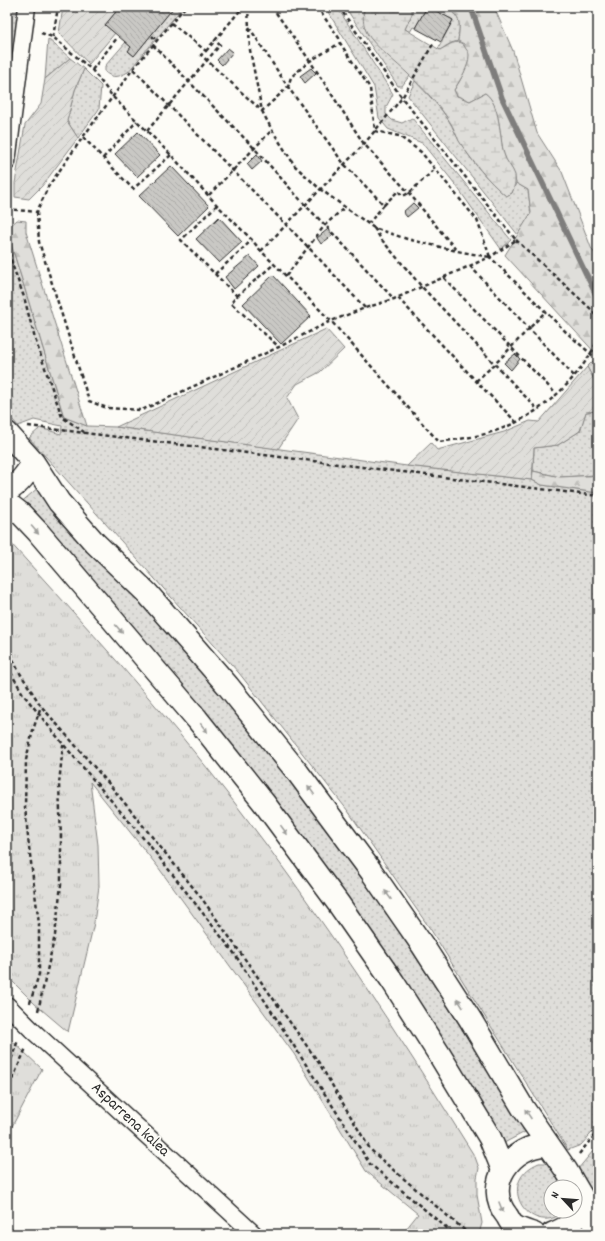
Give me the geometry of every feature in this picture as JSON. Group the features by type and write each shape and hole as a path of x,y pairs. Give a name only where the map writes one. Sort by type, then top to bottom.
{"main road":[{"path":"7,434 33,462 59,502 95,543 147,593 228,686 298,773 371,871 423,946 470,1019 523,1108 566,1170 586,1204 598,1231"},
{"path":"7,491 20,480 33,462"},
{"path":"7,503 21,514 38,532 197,719 264,803 338,903 393,982 490,1138 503,1170"},
{"path":"534,1234 524,1231 511,1230 498,1197 498,1182 503,1170 514,1157 525,1149 538,1145 548,1145"},
{"path":"552,1234 566,1229 578,1218 586,1204"}],"street":[{"path":"7,162 27,7"},
{"name":"Asparrena kalea","path":"7,1005 254,1234"}],"path":[{"path":"58,7 53,37 92,70 113,97 171,155 261,251 330,321 439,442 482,435 517,423 538,410 557,395 574,376 591,354 598,340"},
{"path":"185,7 133,69 83,137 48,187 36,212 38,242 89,401 107,408 142,410 279,347 330,321 398,298 490,258 516,240"},
{"path":"243,7 201,55 262,111"},
{"path":"248,7 250,50 262,111 272,130 295,166 320,189 374,228 381,239 422,287 538,410"},
{"path":"272,7 310,61 364,144 409,194 457,252"},
{"path":"316,7 370,88 375,131"},
{"path":"339,7 402,98 516,240 592,310 598,320"},
{"path":"171,23 206,51"},
{"path":"248,26 288,87 344,164 384,205"},
{"path":"152,36 157,41"},
{"path":"92,70 117,38"},
{"path":"147,131 220,45 214,40"},
{"path":"262,111 288,87 291,77 310,61 340,43"},
{"path":"261,251 375,131 402,98 433,44"},
{"path":"153,45 254,149 394,299"},
{"path":"133,69 309,248 365,308"},
{"path":"103,158 137,121"},
{"path":"209,195 272,130"},
{"path":"375,131 399,136 421,152 477,220 490,258 566,332 591,354 598,363"},
{"path":"83,137 133,189 171,155"},
{"path":"369,223 398,191 403,196 409,194 435,169"},
{"path":"217,205 181,240 237,296"},
{"path":"286,276 326,225 345,207"},
{"path":"7,209 36,212"},
{"path":"374,228 407,240 490,258"},
{"path":"7,239 12,264 24,297 35,339 62,417 85,433"},
{"path":"216,274 252,240"},
{"path":"274,264 237,296 231,304 279,347"},
{"path":"470,266 574,376"},
{"path":"444,278 557,395"},
{"path":"398,298 517,423"},
{"path":"476,381 495,364 546,311"},
{"path":"7,434 21,427 28,426 598,496"},
{"path":"7,647 18,670 41,706 110,785 200,896 319,1063 370,1149 469,1234"},
{"path":"7,666 23,694 38,714 155,852 234,953 370,1164 454,1234"},
{"path":"7,1065 29,1027 39,974 40,924 25,807 26,760 33,730 41,706"},
{"path":"7,1092 29,1027 55,935 61,885 59,784 63,744"},
{"path":"566,1170 598,1131"}],"green space":[{"path":"7,7 19,7 7,123"},
{"path":"63,7 120,7 105,25 115,33 89,64 59,33"},
{"path":"174,7 183,7 128,72 122,75 111,76 105,72 105,66 126,42 131,47 128,51 134,56"},
{"path":"325,7 337,7 393,94 386,107 386,114 392,120 402,123 412,118 511,240 501,249 455,184 422,143 388,129 379,118 374,87"},
{"path":"345,7 365,7 363,13 368,35 410,75 402,86 398,86"},
{"path":"365,7 412,7 412,14 405,29 440,50 458,42 464,45 469,53 469,60 464,73 454,90 457,96 470,101 485,93 494,105 499,121 504,154 515,175 512,193 506,196 487,177 459,141 446,115 436,103 370,38 364,24 363,14"},
{"path":"412,7 427,7 415,28 413,27 410,32 405,29 412,14"},
{"path":"429,7 447,7 458,18 458,41 451,43 440,50 438,49 453,20"},
{"path":"447,7 494,7 513,51 537,133 562,172 592,250 598,257 598,356 505,255 531,213 528,190 516,183 513,171 505,158 502,148 497,113 490,98 485,93 470,101 457,96 454,90 464,73 466,58 464,44 458,41 458,18"},
{"path":"48,39 70,58 45,79"},
{"path":"70,58 84,69 75,90 67,121 78,138 42,186 29,199 15,197 15,183 25,125 41,104 45,79"},
{"path":"84,69 101,86 99,109 78,138 67,121 75,90"},
{"path":"415,81 442,110 469,156 493,184 506,196 512,193 516,183 528,190 531,213 518,235 408,96"},
{"path":"17,220 26,221 26,232 87,426 64,417 12,247 9,227"},
{"path":"9,227 12,247 64,417 87,426 116,427 407,466 532,480 542,485 598,493 598,1126 581,1145 568,1150 431,930 348,811 239,673 29,438 40,428 61,434 62,426 34,420 18,426 7,413 7,233"},
{"path":"326,329 344,349 320,372 297,384 287,398 298,419 278,449 116,427"},
{"path":"598,356 598,381 596,383 587,367"},
{"path":"587,367 596,383 598,381 598,411 586,412 580,431 558,445 534,448 532,480 407,466 431,443 437,450 504,432 530,421 539,422"},
{"path":"598,411 598,475 560,477 533,471 534,448 558,445 580,431 586,412"},
{"path":"533,471 560,477 598,475 598,493 542,485 532,480"},
{"path":"39,487 190,657 291,781 372,892 461,1028 525,1132 504,1143 436,1030 374,936 259,779 172,674 19,504"},
{"path":"7,539 180,734 267,845 359,976 475,1157 479,1168 477,1178 477,1195 482,1223 479,1234 402,1234 418,1214 366,1171 294,1054 158,867 90,782 98,845 99,886 94,923 68,1032 35,1004 7,976 7,823 9,806 7,778"},
{"path":"7,1036 42,1069 7,1136"},
{"path":"598,1145 598,1157 592,1173 598,1185 598,1207 578,1169"},
{"path":"539,1163 549,1163 558,1179 543,1179 543,1219 532,1216 519,1200 518,1190 520,1180 527,1171"}],"building":[{"path":"120,7 174,7 134,56 128,51 131,47 105,25"},
{"path":"427,7 453,20 441,42 415,28"},
{"path":"228,48 233,52 222,65 217,60"},
{"path":"311,68 316,73 305,83 300,76"},
{"path":"138,132 160,155 137,177 115,154"},
{"path":"257,154 262,161 252,170 247,164"},
{"path":"171,166 209,206 178,236 139,196"},
{"path":"413,203 418,208 407,217 403,212"},
{"path":"219,217 242,242 219,263 196,239"},
{"path":"328,229 333,235 321,244 317,238"},
{"path":"250,256 259,266 234,289 225,277"},
{"path":"273,275 311,316 281,344 243,304"},
{"path":"515,354 520,359 511,370 504,363"}],"waterway":[{"path":"471,7 502,98 598,299"}]}
